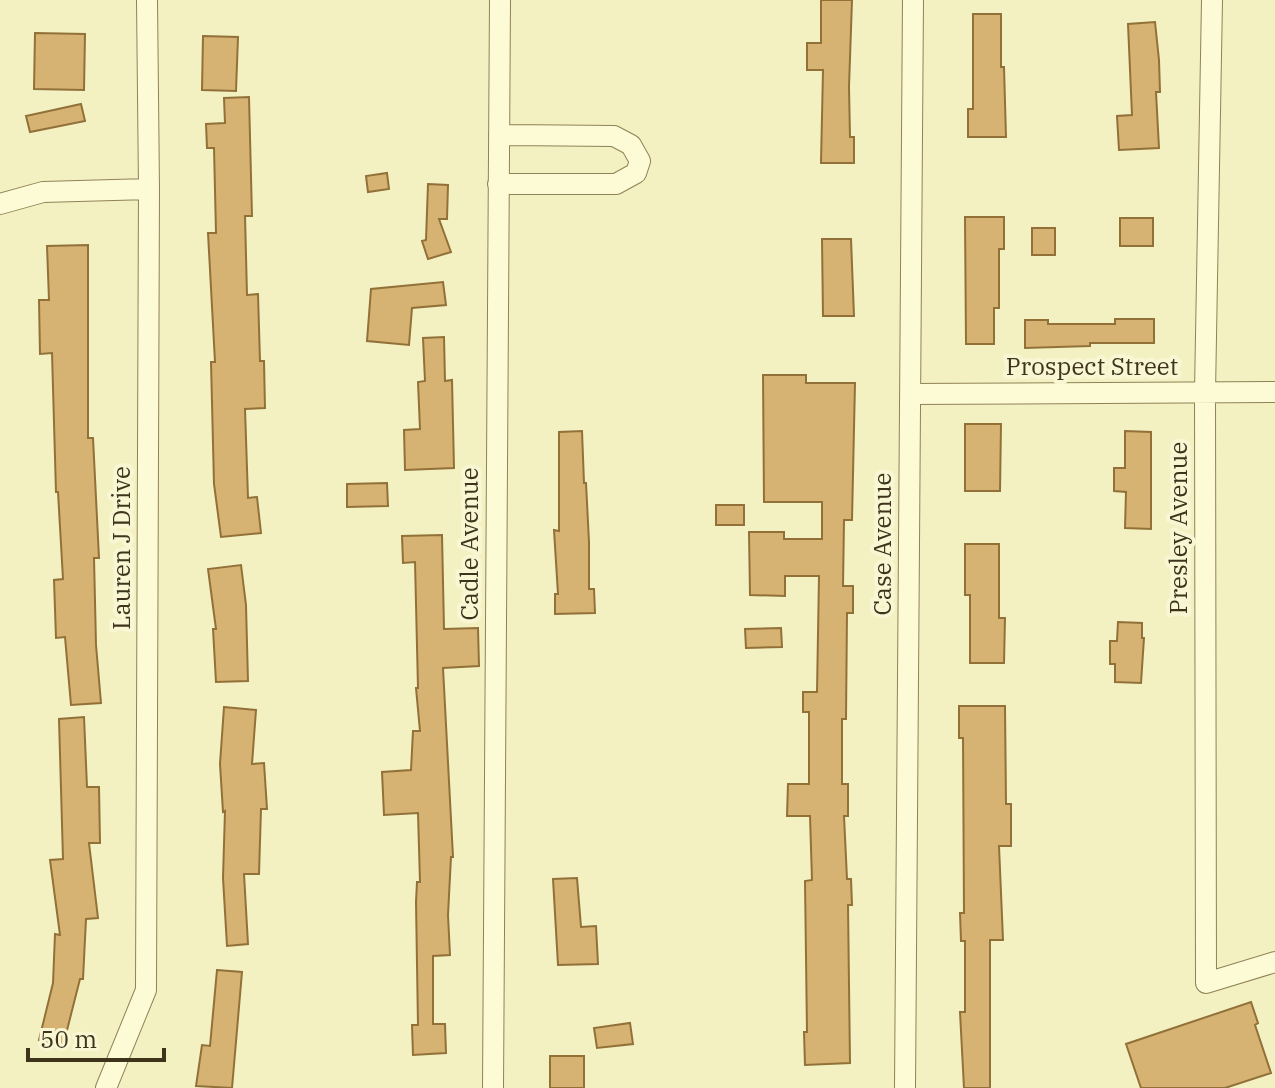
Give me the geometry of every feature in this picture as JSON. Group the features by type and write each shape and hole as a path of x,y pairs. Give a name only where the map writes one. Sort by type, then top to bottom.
{"street":[{"name":"Lauren J Drive","path":"106,1088 146,990 147,0"},
{"name":"Cadle Avenue","path":"493,1088 500,0"},
{"name":"Case Avenue","path":"905,1088 913,0"},
{"name":"Presley Avenue","path":"1212,0 1205,392 1206,983 1275,962"},
{"path":"498,184 616,184 636,173 640,161 631,145 614,136 499,135"},
{"path":"0,204 43,192 149,189"},
{"name":"Prospect Street","path":"910,394 1275,392"}],"building":[{"path":"821,0 852,0 849,87 854,163 821,163 823,70 807,70 807,43 821,43"},
{"path":"973,14 1001,14 1006,137 968,137 968,109 973,109"},
{"path":"1155,22 1159,60 1160,92 1156,92 1159,148 1119,150 1117,116 1132,115 1128,24"},
{"path":"35,33 85,34 84,90 34,89"},
{"path":"203,36 238,37 236,91 202,90"},
{"path":"249,97 252,216 245,216 247,295 258,294 265,408 245,409 248,498 257,497 261,533 221,537 214,484 211,362 215,362 208,233 216,233 214,148 207,148 206,124 225,123 224,98"},
{"path":"81,104 85,121 30,132 26,116"},
{"path":"387,173 389,189 368,192 366,176"},
{"path":"428,184 448,185 447,219 439,219 451,252 428,259 422,241 426,240"},
{"path":"965,217 1004,217 1004,249 999,249 999,308 994,308 994,344 966,344"},
{"path":"1120,218 1153,218 1153,246 1120,246"},
{"path":"1032,228 1055,228 1055,255 1032,255"},
{"path":"822,239 851,239 854,316 823,316"},
{"path":"88,245 88,438 93,438 99,558 94,558 101,703 71,705 65,637 56,638 54,580 63,579 56,492 52,353 40,354 39,300 49,300 47,246"},
{"path":"443,282 446,305 412,308 409,345 367,341 371,289"},
{"path":"1115,319 1154,319 1154,343 1090,343 1090,346 1025,348 1025,320 1048,320 1048,324 1115,324"},
{"path":"444,337 445,381 452,380 454,468 405,470 404,430 420,429 418,382 425,381 423,338"},
{"path":"763,375 806,375 806,383 855,383 852,520 844,520 843,586 853,586 853,613 847,613 846,719 842,719 842,784 848,784 848,816 844,816 847,879 851,879 852,905 848,905 850,1063 805,1065 805,881 812,880 810,816 787,816 788,784 809,784 809,712 803,712 803,692 817,692 819,576 785,576 785,596 750,595 749,532 784,532 784,539 822,539 822,502 764,502"},
{"path":"965,424 1001,424 1000,491 965,491"},
{"path":"582,431 589,589 594,589 595,613 555,614 555,594 558,594 554,530 559,531 559,432"},
{"path":"1125,431 1151,432 1151,529 1125,528 1126,492 1114,491 1114,468 1125,468"},
{"path":"387,483 388,506 347,507 347,484"},
{"path":"716,505 744,505 744,525 716,525"},
{"path":"442,535 444,629 478,628 479,666 443,668 453,857 448,915 450,955 433,956 433,1024 445,1024 446,1053 413,1055 412,1025 418,1025 418,813 384,815 382,772 411,770 413,731 420,731 416,688 415,562 403,563 402,536"},
{"path":"965,544 999,544 999,618 1005,618 1004,663 970,663 970,595 965,595"},
{"path":"241,565 246,605 248,681 216,682 213,629 216,629 208,569"},
{"path":"1118,622 1142,623 1141,683 1115,682 1115,664 1110,664 1110,641 1117,641"},
{"path":"781,628 782,647 746,648 745,629"},
{"path":"959,706 1005,706 1006,804 1011,804 1011,846 999,846 1003,940 990,940 990,1088 964,1088 960,1012 965,1012 965,941 961,941 960,913 964,913 963,738 959,738"},
{"path":"224,707 256,710 252,764 264,763 267,809 261,809 259,874 244,874 248,944 227,946 223,878 225,811 220,764"},
{"path":"84,717 87,787 99,787 100,843 89,843 98,918 86,919 83,979 80,979 63,1046 39,1040 53,983 55,934 60,935 50,860 63,859 59,719"},
{"path":"577,878 581,927 596,926 598,964 558,965 553,879"},
{"path":"217,970 242,972 232,1088 196,1086 202,1045 210,1046"},
{"path":"1251,1002 1271,1073 1225,1088 1141,1088 1126,1044"},
{"path":"630,1023 633,1044 597,1048 594,1028"},
{"path":"550,1056 584,1056 584,1088 550,1088"}]}
